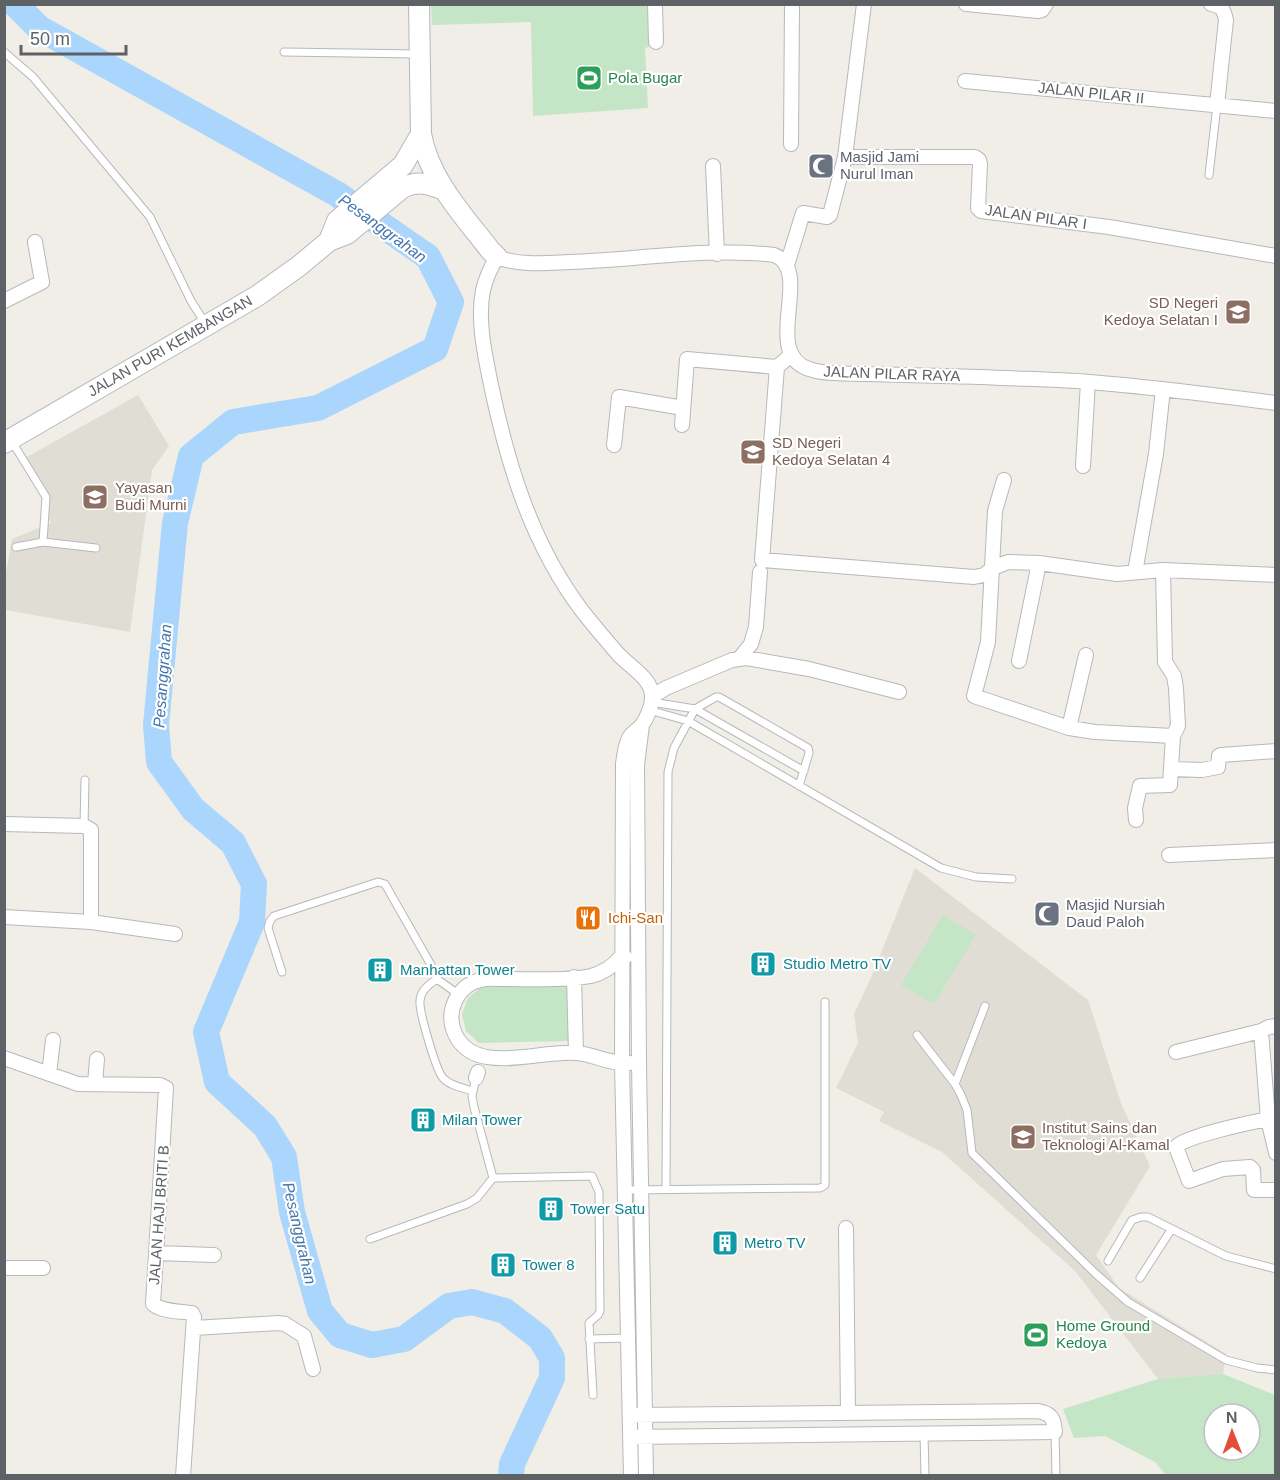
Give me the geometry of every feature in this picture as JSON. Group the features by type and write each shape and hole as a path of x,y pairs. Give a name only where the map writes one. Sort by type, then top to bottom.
{"street":[{"path":"419,4 422,134 428,161 445,190 497,257 532,263 717,254 774,255 782,258 788,265"},
{"path":"655,4 656,42"},
{"path":"791,144 792,4"},
{"path":"739,659 751,644 756,627 777,367 791,355 788,342 790,277 788,265 803,213 827,217 830,215 845,157 864,4"},
{"path":"966,4 1038,11 1042,10 1046,4"},
{"path":"1217,5 1224,10 1226,20 1217,105"},
{"name":"JALAN PILAR II","path":"965,81 1275,111"},
{"name":"JALAN PURI KEMBANGAN","path":"7,437 206,325 279,280 398,181 422,134"},
{"name":"JALAN PILAR I","path":"845,157 975,157 980,164 978,208 981,211 1109,227 1275,256"},
{"path":"713,166 717,254"},
{"path":"398,181 422,182 445,190"},
{"path":"4,301 42,282 35,242"},
{"path":"497,257 490,269 483,292 483,343 500,429 513,474 534,528 562,580 583,611 612,646 647,682 651,703"},
{"name":"JALAN PILAR RAYA","path":"791,355 797,363 823,372 1088,382 1275,403"},
{"path":"682,425 687,359 777,367"},
{"path":"1083,466 1088,382"},
{"path":"1135,572 1156,453 1163,389"},
{"path":"614,445 619,397 683,408"},
{"path":"1004,480 995,511 988,642 974,696 1069,728 1095,732 1173,736"},
{"path":"761,566 965,577 984,575 993,568 1008,562 1039,563 1117,574 1163,570 1275,575"},
{"path":"1019,661 1039,563"},
{"path":"1136,820 1135,808 1140,786 1170,785 1173,736 1178,726 1174,676 1165,662 1163,570"},
{"path":"1069,728 1086,656"},
{"path":"646,1476 638,957 637,765 642,725 651,703 666,688 739,659 753,659 809,669 899,692"},
{"path":"631,1476 622,1063 623,764 625,748 630,735 642,725"},
{"path":"1171,769 1202,770 1218,767 1221,754 1275,751"},
{"path":"4,824 88,827 93,833 91,922"},
{"path":"1168,855 1275,850"},
{"path":"4,917 91,922 175,934"},
{"path":"638,957 621,957 612,967 592,976 480,980 458,994 453,1003 452,1016 454,1031 460,1043 469,1052 487,1059 576,1053 613,1063 639,1063"},
{"path":"574,977 576,1053"},
{"path":"1176,1052 1275,1026"},
{"path":"1261,1031 1268,1119 1275,1154"},
{"path":"49,1074 54,1040"},
{"name":"JALAN HAJI BRITI B","path":"4,1058 78,1084 159,1085 166,1088 153,1304 158,1308 192,1313 194,1328"},
{"path":"95,1084 97,1059"},
{"path":"1268,1119 1193,1137 1179,1142 1176,1147 1189,1181 1223,1169 1250,1167 1253,1170 1253,1189 1275,1190"},
{"path":"846,1228 848,1413"},
{"path":"156,1253 214,1255"},
{"path":"4,1268 43,1268"},
{"path":"183,1476 194,1328 285,1324 304,1336 313,1369"},
{"path":"631,1415 1037,1411 1051,1415 1055,1432 631,1437"}],"lane":[{"path":"4,52 33,76 150,217 191,301 206,325"},
{"path":"284,52 420,54"},
{"path":"1209,175 1217,105"},
{"path":"7,437 46,497 43,542"},
{"path":"16,547 43,542 96,548"},
{"path":"666,1189 668,772 674,748 695,709 719,697 808,748 809,753 799,786"},
{"path":"651,703 695,709 804,771"},
{"path":"651,703 688,721 941,868 976,877 1012,879"},
{"path":"84,826 85,780"},
{"path":"282,972 268,928 274,916 378,882 385,884 437,979 458,994"},
{"path":"437,979 427,986 419,999 422,1019 442,1078 454,1085 476,1080"},
{"path":"625,1190 820,1188 825,1185 825,1002"},
{"path":"955,1084 985,1006"},
{"path":"917,1035 955,1084 967,1110 972,1153 1096,1274 1128,1302 1226,1360 1275,1370"},
{"path":"487,1059 476,1080 474,1107 493,1178"},
{"path":"493,1178 592,1176 596,1182 599,1192 600,1311 588,1323 593,1395"},
{"path":"370,1239 467,1204 477,1198 493,1178"},
{"path":"1108,1261 1132,1220 1140,1216 1148,1217 1226,1256 1275,1269"},
{"path":"1140,1278 1171,1230"},
{"path":"589,1339 629,1338"},
{"path":"1055,1432 1056,1476"},
{"path":"924,1434 925,1476"}],"shaded area":[{"name":"Yayasan Budi Murni","path":"138,395 169,446 152,470 130,632 5,610 5,578 12,539 51,523 25,458"},
{"name":"Institut Sains dan Teknologi Al-Kamal","path":"915,868 1088,1000 1121,1103 1150,1166 1096,1255 1119,1288 1226,1354 1223,1374 1158,1379 1075,1271 942,1152 879,1121 884,1112 836,1088 858,1043 854,1014"}],"green space":[{"name":"Pola Bugar","path":"431,5 657,5 659,44 645,48 648,108 533,116 531,22 432,25"},
{"path":"943,915 976,935 934,1004 901,985"},
{"path":"569,985 570,1041 479,1043 466,1031 462,1014 468,998 481,987"},
{"path":"1223,1374 1275,1395 1275,1475 1166,1475 1155,1462 1105,1436 1074,1438 1063,1409 1158,1379"}],"waterway":[{"name":"Pesanggrahan","path":"15,4 39,28 337,194 428,257 451,302 435,349 318,408 233,422 191,456 175,523 156,725 159,762 193,809 233,843 254,884 252,922 206,1032 217,1082 265,1126 284,1157 292,1212 320,1311 340,1335 372,1345 404,1339 449,1306 472,1302 505,1311 540,1338 552,1358 552,1378 512,1464 511,1476"}],"place":[{"name":"Pola Bugar","path":"589,78"},
{"name":"Masjid Jami Nurul Iman","path":"821,166"},
{"name":"SD Negeri Kedoya Selatan I","path":"1238,312"},
{"name":"SD Negeri Kedoya Selatan 4","path":"753,452"},
{"name":"Yayasan Budi Murni","path":"95,497"},
{"name":"Masjid Nursiah Daud Paloh","path":"1047,914"},
{"name":"Ichi-San","path":"588,918"},
{"name":"Studio Metro TV","path":"763,964"},
{"name":"Manhattan Tower","path":"380,970"},
{"name":"Milan Tower","path":"423,1120"},
{"name":"Institut Sains dan Teknologi Al-Kamal","path":"1023,1137"},
{"name":"Tower Satu","path":"551,1209"},
{"name":"Metro TV","path":"725,1243"},
{"name":"Tower 8","path":"503,1265"},
{"name":"Home Ground Kedoya","path":"1036,1335"}]}
